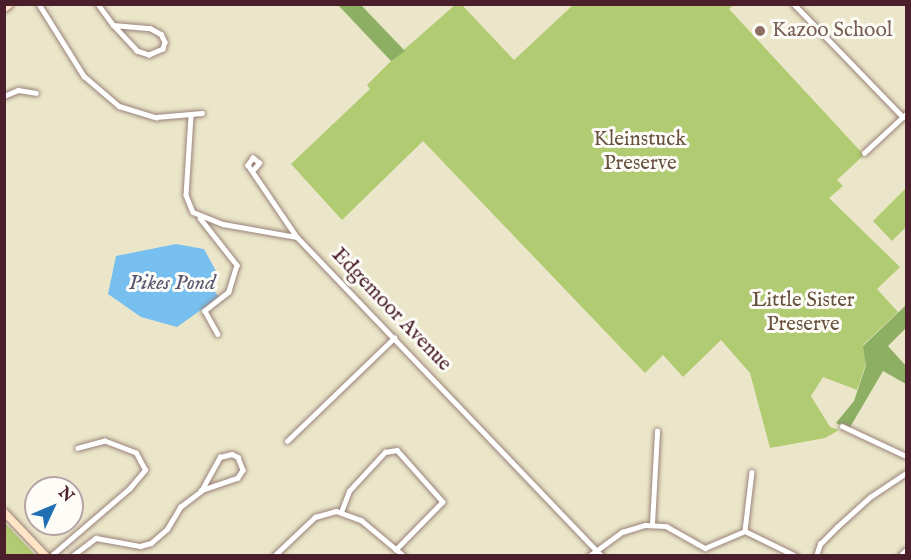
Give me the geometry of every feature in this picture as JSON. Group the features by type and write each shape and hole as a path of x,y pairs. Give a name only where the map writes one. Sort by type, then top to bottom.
{"street":[{"path":"4,8 9,4"},
{"path":"39,4 74,61 100,93 144,115 191,116 202,113"},
{"path":"98,4 112,25 137,51 149,56 163,49 165,42 160,34 150,28 112,25"},
{"path":"794,4 905,115 864,153"},
{"path":"799,10 805,4"},
{"path":"4,96 18,90 36,93"},
{"path":"191,116 186,195 199,217 237,265 229,292 205,311 218,334"},
{"name":"Edgemoor Avenue","path":"254,169 278,213 297,237 602,555"},
{"path":"199,217 297,237"},
{"path":"287,441 394,338"},
{"path":"842,426 906,456"},
{"path":"652,524 657,431"},
{"path":"51,555 129,489 145,470 136,453 105,441 78,448"},
{"path":"341,512 349,491 385,452 397,450 443,502 396,550"},
{"path":"72,555 96,538 140,546 151,543 167,529 172,515 201,491 220,457 232,453 238,457 243,470 238,478 219,488 201,491"},
{"path":"745,531 752,472"},
{"path":"816,555 820,544 837,527 870,497 906,473"},
{"path":"4,512 46,555"},
{"path":"274,555 315,517 341,512 361,520 404,555"},
{"path":"589,555 630,528 652,524 666,526 705,548"},
{"path":"705,548 745,531 796,555"},
{"path":"705,548 705,555"},
{"path":"900,555 906,550"}],"green space":[{"path":"338,5 361,5 405,51 391,61"},
{"name":"Kleinstuck Preserve","path":"455,5 462,5 514,60 573,5 733,5 729,9 864,155 837,180 843,186 829,198 900,267 877,289 898,312 863,345 868,357 857,390 823,377 811,396 830,427 839,430 825,438 770,448 750,373 721,340 683,377 663,355 645,373 423,141 342,220 291,164 370,89 367,85 391,61"},
{"path":"906,188 906,227 892,241 873,221"},
{"path":"906,305 906,328 888,346 906,366 906,384 883,371 849,429 836,423 854,401 866,365 863,346"},
{"path":"5,523 35,555 5,555"}],"water":[{"name":"Pikes Pond","path":"176,244 204,249 217,273 215,292 219,297 177,327 141,317 108,294 116,256"}],"place":[{"name":"Kazoo School","path":"760,31"}],"park label":[{"name":"Little Sister Preserve","path":"803,313"}]}
